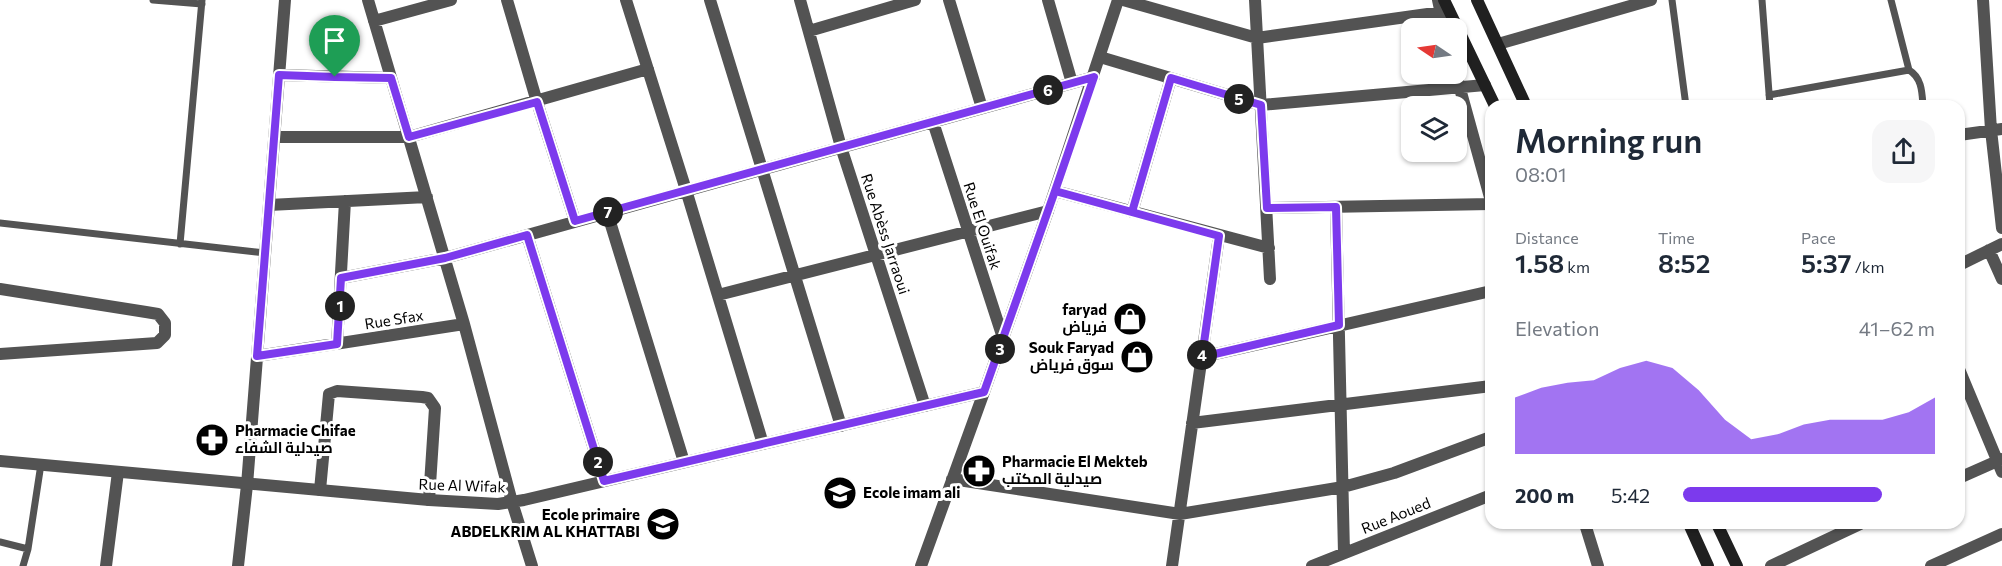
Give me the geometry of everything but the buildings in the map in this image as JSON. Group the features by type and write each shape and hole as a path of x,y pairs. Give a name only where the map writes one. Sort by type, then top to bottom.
{"main road":[{"path":"1477,0 1523,100"},
{"path":"1443,6 1492,100"},
{"path":"1691,529 1708,566"},
{"path":"1719,529 1737,566"}],"street":[{"path":"238,566 247,484 285,0"},
{"path":"368,0 445,258 512,502 532,566"},
{"path":"374,21 451,0"},
{"path":"507,0 575,221"},
{"path":"626,0 763,444"},
{"path":"710,0 842,426"},
{"name":"Rue Abèss Jarraoui","path":"800,0 842,147 925,406"},
{"path":"809,31 901,2 915,0"},
{"path":"949,0 982,108"},
{"path":"1048,0 1072,83"},
{"path":"921,566 1055,191 1118,0"},
{"path":"1123,0 1257,38 1443,6"},
{"path":"1255,0 1270,279"},
{"path":"1498,44 1651,0"},
{"path":"1983,0 1997,129 2002,228"},
{"path":"1100,57 1261,105 1485,85"},
{"path":"274,137 409,137 648,69"},
{"path":"279,75 391,78"},
{"path":"341,278 445,258 1094,77"},
{"path":"1132,212 1171,78"},
{"path":"1459,84 1485,181"},
{"name":"Rue El Ouifak","path":"933,122 1003,338"},
{"path":"1965,134 1997,129"},
{"path":"1055,191 1269,248"},
{"path":"269,205 427,197"},
{"path":"337,344 345,201"},
{"path":"1267,208 1485,203"},
{"path":"1336,207 1344,553"},
{"path":"718,295 1048,211"},
{"path":"607,212 684,462"},
{"path":"527,235 604,481"},
{"path":"1172,566 1219,236"},
{"path":"1965,262 2002,244"},
{"path":"1989,250 2002,279"},
{"path":"0,289 158,314 165,323 165,335 157,343 0,354"},
{"path":"1202,357 1485,292"},
{"name":"Rue Sfax","path":"257,356 464,324"},
{"path":"1965,383 2000,464 1965,476"},
{"path":"1192,423 1485,387"},
{"path":"320,490 329,394 337,391 422,397 428,398 435,408 429,500"},
{"name":"Rue Al Wifak","path":"0,461 429,500 498,504 984,392"},
{"path":"952,479 1180,514 1342,487 1395,473 1485,439"},
{"path":"106,566 118,472"},
{"name":"Rue Aoued","path":"1312,566 1326,563 1344,553 1485,497"},
{"path":"1587,529 1598,566"},
{"path":"1771,566 1846,529"},
{"path":"1931,566 2002,534"}],"lane":[{"path":"153,0 202,2 180,244"},
{"path":"1672,0 1685,100"},
{"path":"1762,0 1769,100"},
{"path":"1891,0 1909,70"},
{"path":"1769,96 1909,70 1920,80 1922,100"},
{"path":"0,223 265,253"},
{"path":"23,566 28,549 41,464"},
{"path":"0,542 28,549"}],"place":[{"name":"faryad فرياض","path":"1130,319"},
{"name":"Souk Faryad سوق فرياض","path":"1137,357"},
{"name":"Pharmacie Chifae صيدلية الشفاء","path":"212,440"},
{"name":"Pharmacie El Mekteb صيدلية المكتب","path":"979,471"},
{"name":"Ecole imam ali","path":"840,493"},
{"name":"Ecole primaire ABDELKRIM AL KHATTABI","path":"663,524"}],"route":[{"path":"335,77 279,75 257,356 337,344 341,278 445,258 527,235 604,481 984,392 1055,191 1219,236 1202,357 1339,325 1336,207 1267,208 1261,105 1171,78 1132,212 1055,191 1094,77 575,221 537,102 409,137 391,78 335,77"}]}
